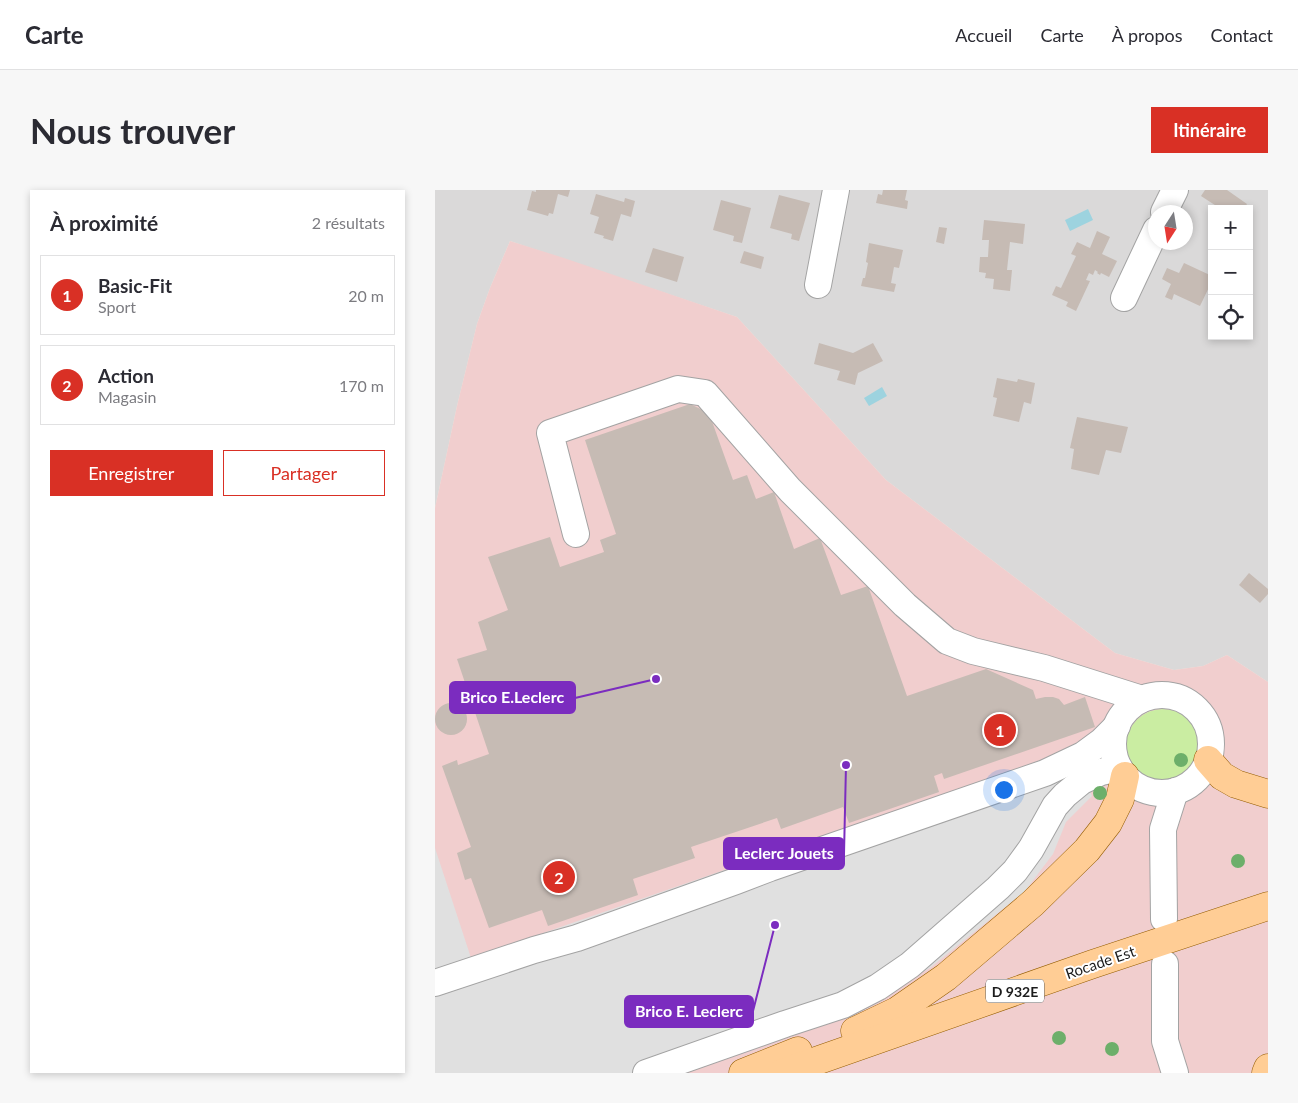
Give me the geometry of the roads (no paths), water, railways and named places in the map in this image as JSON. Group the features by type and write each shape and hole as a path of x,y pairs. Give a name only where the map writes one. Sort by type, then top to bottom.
{"main road":[{"path":"1208,760 1222,776 1236,784 1268,794"},
{"path":"743,1073 813,1045 856,1031 897,1011 946,977 1033,903 1087,850 1108,823 1120,799 1122,772"},
{"name":"Rocade Est","path":"781,1073 1093,964 1262,908"},
{"path":"1266,1073 1268,1068"}],"street":[{"path":"818,285 836,190"},
{"path":"1168,205 1175,190"},
{"path":"1123,298 1148,245"},
{"path":"576,534 550,433 678,388 705,393 789,490 905,605 947,641 973,651 1044,668 1142,699"},
{"path":"1167,695 1179,699 1191,704 1207,724 1211,742 1208,760 1203,771 1186,787 1167,793 1149,791 1132,782 1122,772 1114,754 1113,740 1123,715 1142,699 1167,695"},
{"path":"435,983 577,938 1045,772 1083,755 1102,741 1117,726"},
{"path":"646,1073 843,1005 878,987 910,965 1015,871 1031,849 1055,806 1065,795 1082,781 1101,772 1122,772"},
{"path":"1149,791 1163,829"},
{"path":"1164,919 1163,829 1175,791"},
{"path":"1165,964 1165,1041 1175,1073"},
{"path":"1153,1073 1165,1041"}],"water":[{"path":"1088,209 1093,220 1070,231 1065,220"},
{"path":"882,387 887,396 869,406 864,398"}],"place":[{"name":"Brico E.Leclerc","path":"656,679"},
{"name":"Basic-Fit","path":"1000,730"},
{"name":"Leclerc Jouets","path":"846,765"},
{"name":"Action","path":"559,877"},
{"name":"Brico E. Leclerc","path":"775,925"}]}
